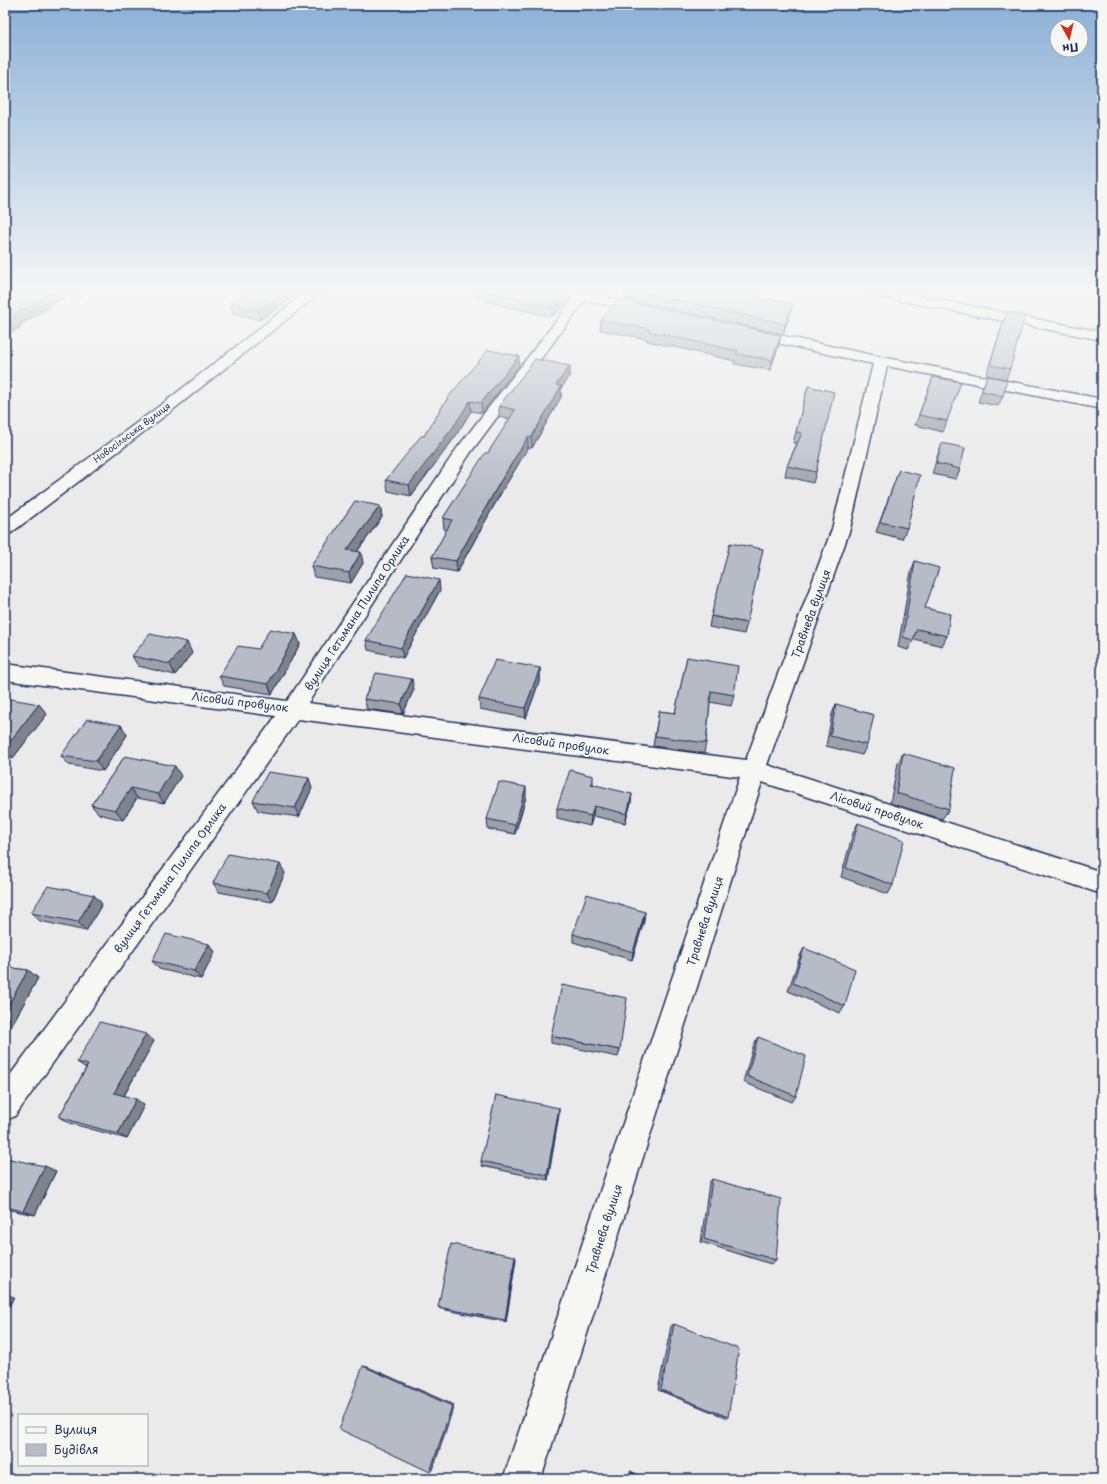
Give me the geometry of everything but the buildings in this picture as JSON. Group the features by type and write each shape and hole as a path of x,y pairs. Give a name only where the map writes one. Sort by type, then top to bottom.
{"street":[{"name":"Новосільська вулиця","path":"5,529 226,361"},
{"name":"вулиця Гетьмана Пилипа Орлика","path":"5,1106 294,709 464,450 526,361"},
{"name":"Травнева вулиця","path":"522,1479 754,770 841,530 881,361"},
{"path":"882,361 1102,404"},
{"name":"Лісовий провулок","path":"5,672 754,770 1102,883"}]}
